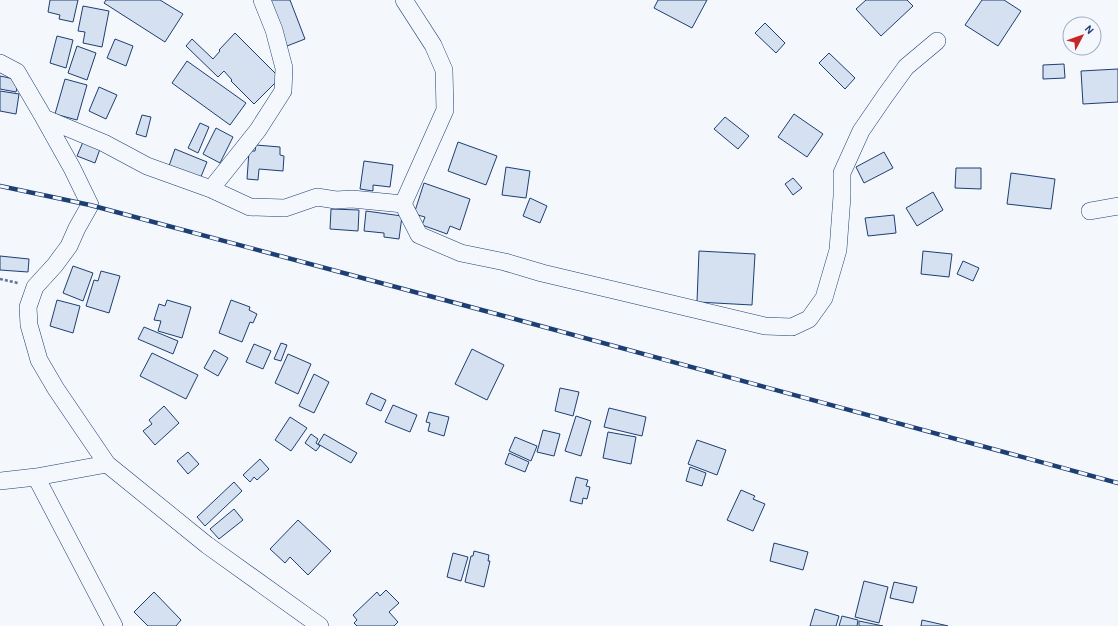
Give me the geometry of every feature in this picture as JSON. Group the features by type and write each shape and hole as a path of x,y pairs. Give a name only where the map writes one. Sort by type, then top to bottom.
{"street":[{"path":"211,189 258,130 283,91 284,68 274,30 262,0"},
{"path":"403,204 445,110 444,70 433,45 404,0"},
{"path":"403,204 419,235 461,253 505,262 542,273 765,326 792,327 809,319 824,298 838,250 842,173 861,131 906,67 937,41"},
{"path":"0,63 17,72 72,168 90,205 69,246 55,265 35,287 28,307 29,325 39,360 56,389 107,464 207,545 320,626"},
{"path":"44,118 104,143 147,166 211,189 250,207 285,208 317,197 336,200 352,199 403,204"},
{"path":"1090,211 1118,206"},
{"path":"0,481 36,478 107,464"},
{"path":"36,478 114,626"}],"building":[{"path":"50,0 78,0 73,22 59,19 60,15 48,12"},
{"path":"106,0 160,0 183,14 165,42 104,3"},
{"path":"268,0 290,0 305,39 287,46"},
{"path":"658,0 707,0 692,28 654,8"},
{"path":"866,0 907,0 913,6 881,36 856,9"},
{"path":"982,0 1004,0 1021,11 998,46 965,25"},
{"path":"83,6 109,11 102,47 83,43 85,32 78,31"},
{"path":"765,23 785,43 776,53 755,33"},
{"path":"235,33 280,78 254,104 231,81 232,80 224,71 218,77 186,46 192,39 213,59 220,51 219,50"},
{"path":"57,36 73,40 66,68 50,63"},
{"path":"115,39 133,46 126,66 107,58"},
{"path":"77,46 96,53 87,80 68,73"},
{"path":"829,53 855,78 845,89 819,63"},
{"path":"187,61 246,103 230,125 172,83"},
{"path":"1064,64 1065,78 1043,79 1043,65"},
{"path":"1118,69 1118,102 1083,104 1081,71"},
{"path":"0,76 19,80 16,92 0,89"},
{"path":"65,79 87,85 77,120 55,114"},
{"path":"99,87 117,95 106,119 89,111"},
{"path":"0,91 19,94 16,114 0,111"},
{"path":"794,114 823,134 807,157 778,137"},
{"path":"142,115 151,117 146,137 136,134"},
{"path":"725,117 749,136 738,149 714,129"},
{"path":"200,123 209,127 198,153 188,148"},
{"path":"216,128 233,137 220,163 203,154"},
{"path":"83,142 100,149 95,163 77,156"},
{"path":"458,142 497,156 486,185 448,171"},
{"path":"256,145 280,147 280,155 284,156 283,171 259,169 258,180 247,179 249,151 255,151"},
{"path":"175,149 207,162 200,179 169,166"},
{"path":"884,152 893,168 864,183 856,167"},
{"path":"364,161 393,165 390,187 373,185 373,191 360,189"},
{"path":"506,167 530,171 526,198 502,195"},
{"path":"956,168 981,168 981,189 955,188"},
{"path":"1011,173 1055,179 1051,209 1007,204"},
{"path":"793,178 802,188 793,195 785,184"},
{"path":"424,183 470,199 460,230 450,226 447,234 422,225 425,217 414,214"},
{"path":"933,192 943,210 917,226 906,208"},
{"path":"530,198 547,206 540,223 523,216"},
{"path":"331,209 359,210 358,231 330,229"},
{"path":"366,211 402,216 399,239 384,237 384,233 364,231"},
{"path":"894,215 896,233 868,236 865,218"},
{"path":"699,251 755,254 752,305 697,302"},
{"path":"923,251 952,254 949,277 921,274"},
{"path":"0,256 29,259 28,272 0,270"},
{"path":"963,261 979,268 973,281 957,274"},
{"path":"73,266 93,273 83,301 63,293"},
{"path":"101,271 120,276 109,313 86,306 94,280 98,281"},
{"path":"57,300 80,306 73,333 50,326"},
{"path":"167,300 191,307 182,338 158,331 161,321 154,320 159,304 165,306"},
{"path":"231,300 250,307 249,310 257,314 253,323 250,322 242,342 219,333"},
{"path":"144,327 178,341 173,354 138,339"},
{"path":"281,343 287,345 281,361 274,359"},
{"path":"254,344 271,351 263,369 246,362"},
{"path":"472,349 504,365 487,400 455,384"},
{"path":"214,350 228,358 218,376 204,368"},
{"path":"152,353 198,375 186,399 140,376"},
{"path":"288,354 311,364 298,394 275,383"},
{"path":"314,374 329,382 314,413 299,406"},
{"path":"560,388 579,392 573,416 555,411"},
{"path":"371,393 386,400 381,411 366,404"},
{"path":"393,405 417,415 410,432 385,422"},
{"path":"164,406 179,423 155,445 143,431 152,424 149,420"},
{"path":"609,408 646,417 642,436 604,427"},
{"path":"429,412 449,417 444,436 428,431 430,423 426,422"},
{"path":"576,416 591,421 581,456 565,451"},
{"path":"290,417 307,428 291,451 275,440"},
{"path":"543,430 560,434 554,456 537,452"},
{"path":"608,432 636,437 631,464 603,458"},
{"path":"311,434 318,439 316,443 320,446 316,451 305,443"},
{"path":"324,434 357,453 351,463 318,444"},
{"path":"515,437 537,446 531,461 509,451"},
{"path":"697,440 726,450 717,475 688,464"},
{"path":"188,452 199,464 188,474 177,461"},
{"path":"509,453 529,462 525,472 505,464"},
{"path":"260,459 269,469 257,480 254,477 250,482 243,475"},
{"path":"690,467 706,473 702,486 686,481"},
{"path":"576,477 588,480 586,486 590,487 587,499 583,498 582,504 570,501"},
{"path":"234,482 242,491 205,526 197,517"},
{"path":"741,490 755,496 753,499 765,504 753,531 727,520"},
{"path":"234,509 243,520 219,539 210,529"},
{"path":"298,520 331,551 308,575 290,557 285,563 270,549"},
{"path":"774,543 808,552 803,570 770,561"},
{"path":"474,551 489,555 488,561 490,561 484,587 465,582 471,556 473,556"},
{"path":"453,553 468,557 461,581 447,577"},
{"path":"864,581 888,587 879,623 855,617"},
{"path":"894,582 917,587 913,603 890,598"},
{"path":"386,590 399,603 389,612 398,622 394,626 357,626 354,623 357,620 353,615 377,592 380,596"},
{"path":"154,592 181,620 176,626 148,626 134,612"},
{"path":"815,609 839,616 836,626 810,626"},
{"path":"842,616 858,620 857,626 839,626"},
{"path":"922,620 944,625 948,626 921,626"},
{"path":"859,621 883,626 859,626"}],"railway":[{"path":"0,186 90,205 1118,483"}]}
